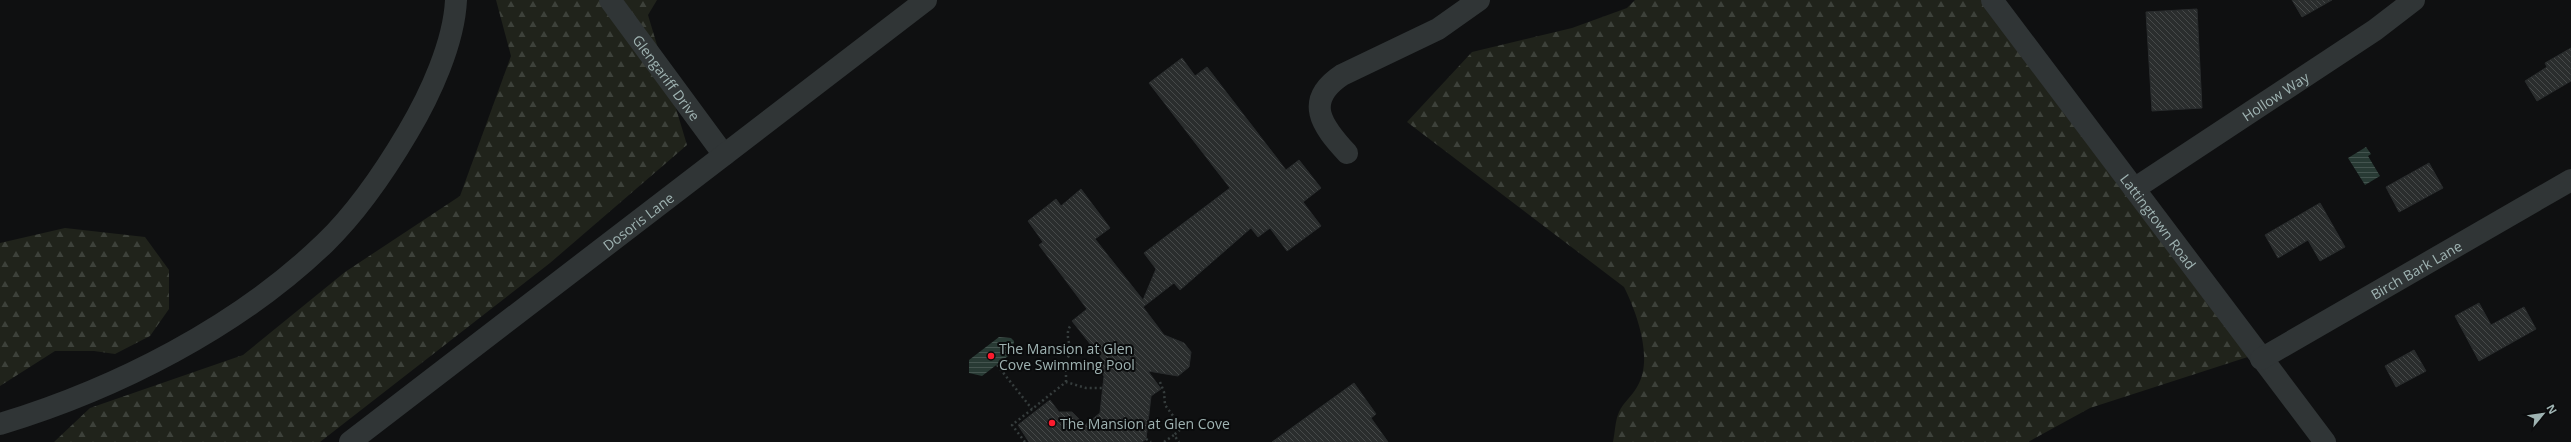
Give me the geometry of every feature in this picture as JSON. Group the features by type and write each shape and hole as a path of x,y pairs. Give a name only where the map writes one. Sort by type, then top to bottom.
{"street":[{"path":"0,424 101,387 197,339 270,290 326,242 356,209 399,147 420,113 433,87 451,31 456,0"},
{"name":"Glengariff Drive","path":"610,0 724,155"},
{"name":"Dosoris Lane","path":"350,442 926,0"},
{"path":"1347,153 1328,132 1320,115 1320,99 1327,85 1342,75 1438,29 1479,0"},
{"name":"Lattingtown Road","path":"1992,0 2324,442"},
{"name":"Hollow Way","path":"2134,189 2375,30 2414,0"},
{"name":"Birch Bark Lane","path":"2261,359 2571,180"}],"path":[{"path":"1066,382 1066,360 1070,356 1071,350 1068,332 1071,325"},
{"path":"997,365 1032,409"},
{"path":"1066,382 1086,388 1102,388"},
{"path":"1024,442 1012,425 1066,382"},
{"path":"1160,382 1164,392 1165,405 1182,428 1164,442"},
{"path":"1174,435 1179,442"},
{"path":"1146,439 1151,442"}],"green space":[{"path":"496,0 657,0 648,15 687,145 550,263 320,442 54,442 90,408 243,355 345,272 460,196 511,56"},
{"path":"1635,0 1985,0 2257,354 2090,408 2028,442 1613,442 1619,412 1637,387 1642,376 1644,364 1642,337 1634,310 1624,287 1407,122 1472,52 1572,28 1627,8"},
{"path":"65,228 145,237 169,270 169,309 150,336 115,354 94,351 55,351 0,386 0,243"}],"shaded area":[{"path":"2366,147 2371,154 2368,156 2380,176 2365,185 2348,158"},
{"name":"The Mansion at Glen Cove Swimming Pool","path":"999,337 1011,338 1014,341 1012,353 982,376 969,373 969,360"}],"building":[{"path":"2292,0 2332,0 2302,17"},
{"path":"2197,9 2202,108 2152,111 2146,12"},
{"path":"2571,48 2571,81 2537,101 2525,81 2547,67 2545,63"},
{"path":"1182,58 1195,76 1207,67 1286,170 1299,160 1321,188 1303,202 1321,226 1287,251 1270,228 1258,237 1251,228 1180,290 1174,283 1143,307 1164,335 1184,343 1191,352 1189,367 1178,376 1148,371 1161,389 1151,396 1146,439 1142,442 1029,442 1018,425 1050,400 1059,412 1072,412 1085,425 1100,413 1104,376 1097,366 1103,360 1072,321 1087,309 1039,245 1043,242 1028,221 1056,199 1061,206 1081,189 1110,228 1095,239 1143,300 1156,269 1144,253 1230,188 1149,83"},
{"path":"2429,163 2443,188 2399,212 2386,187"},
{"path":"2320,203 2345,247 2320,261 2308,240 2278,258 2265,235"},
{"path":"2479,303 2491,325 2524,307 2536,329 2479,361 2455,316"},
{"path":"2414,350 2426,371 2396,387 2385,366"},
{"path":"1354,383 1376,414 1371,418 1388,442 1272,442"}],"place":[{"name":"The Mansion at Glen Cove Swimming Pool","path":"991,356"},
{"name":"The Mansion at Glen Cove","path":"1052,423"}]}
